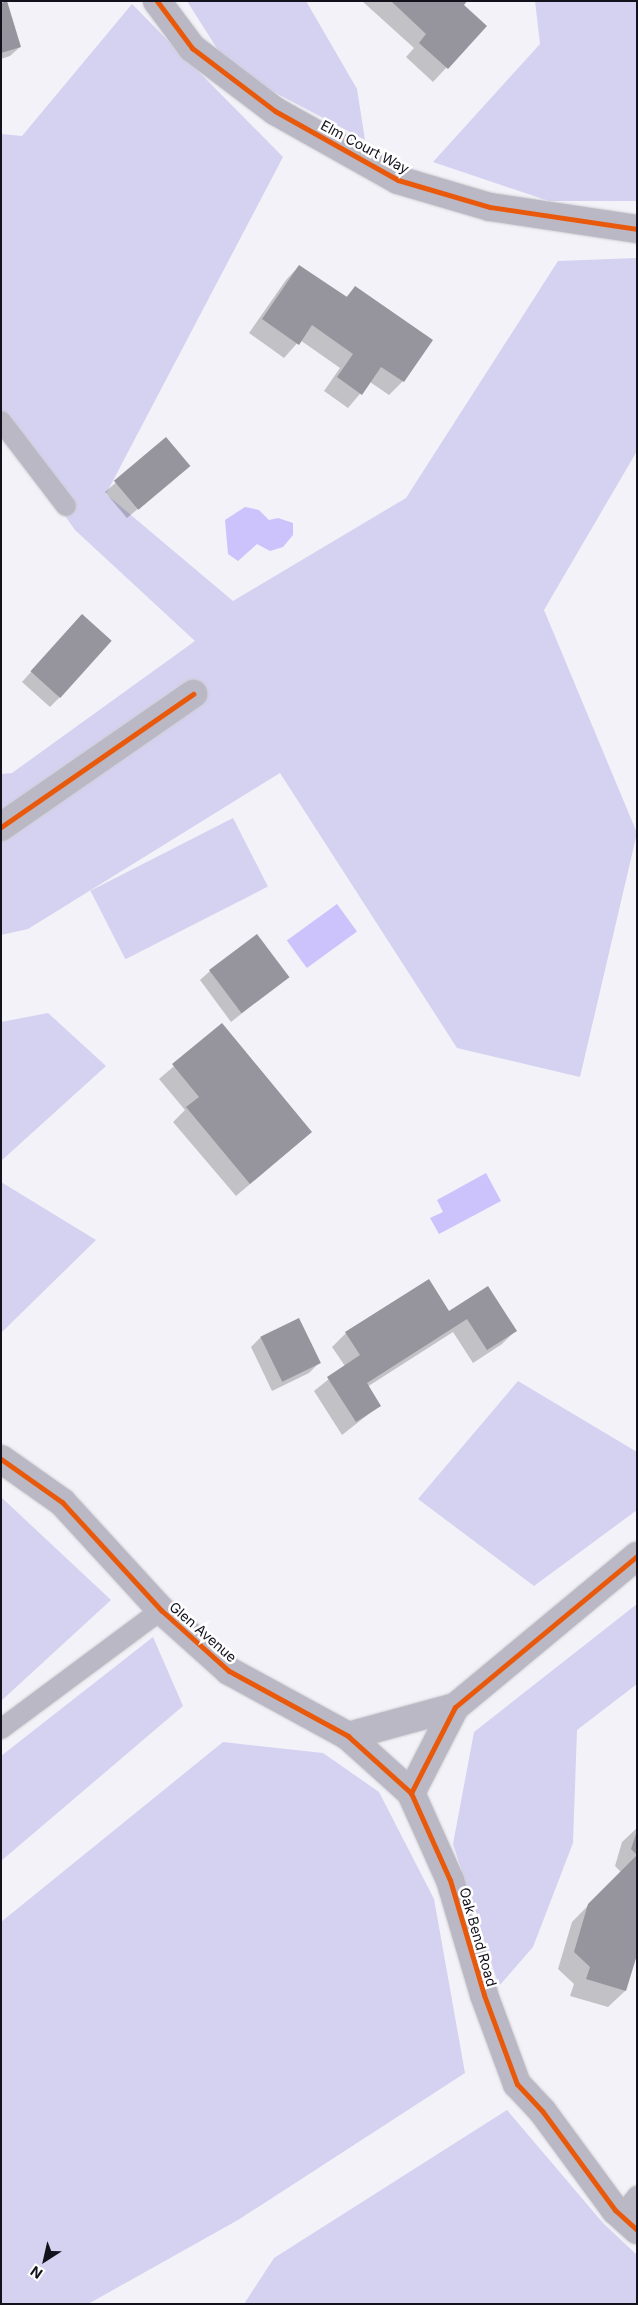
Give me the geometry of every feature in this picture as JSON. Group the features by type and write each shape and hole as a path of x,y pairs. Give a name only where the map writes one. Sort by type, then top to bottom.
{"street":[{"name":"Elm Court Way","path":"157,1 192,48 276,111 398,180 490,207 637,229"},
{"path":"1,827 193,694"},
{"name":"Glen Avenue","path":"1,1459 62,1502 161,1610 229,1671 348,1736 411,1793"},
{"path":"411,1793 454,1707 637,1556"},
{"path":"348,1736 454,1707"},
{"name":"Oak Bend Road","path":"411,1793 450,1880 484,1995 517,2084 632,2214"}],"lane":[{"path":"1,422 66,506"},
{"path":"1,1729 161,1610"}],"shaded area":[{"path":"187,1 306,1 357,89 365,140 230,69"},
{"path":"535,1 637,1 637,201 549,201 433,162 540,44"},
{"path":"132,4 283,157 106,494 233,601 406,498 558,261 637,258 637,451 544,610 637,833 580,1077 457,1048 280,773 28,929 1,935 1,774 12,773 195,641 75,530 1,425 1,134 22,136"},
{"path":"245,507 259,510 269,520 278,518 293,523 293,535 283,547 270,551 257,544 238,561 228,554 225,520"},
{"path":"233,818 268,887 125,959 90,891"},
{"path":"337,904 357,932 307,968 287,940"},
{"path":"48,1013 106,1066 1,1161 1,1022"},
{"path":"486,1173 501,1201 439,1234 430,1218 443,1212 437,1200"},
{"path":"1,1182 96,1240 1,1333"},
{"path":"518,1381 637,1452 637,1510 534,1586 418,1499"},
{"path":"1,1497 111,1600 1,1701"},
{"path":"637,1604 637,1684 577,1730 573,1843 533,1947 499,1986 453,1844 474,1732"},
{"path":"153,1637 183,1706 1,1861 1,1756"},
{"path":"223,1742 323,1753 379,1792 434,1899 465,2073 238,2220 88,2304 1,2304 1,1922"},
{"path":"507,2110 603,2223 637,2255 637,2304 244,2304 274,2258"}],"building":[{"path":"7,1 21,47 1,53 1,3"},
{"path":"391,1 467,1 464,5 487,26 448,69 419,43 426,34"},
{"path":"299,265 347,297 355,286 433,340 404,382 381,367 362,395 337,377 353,354 312,325 299,345 262,319"},
{"path":"166,437 190,466 138,510 114,481"},
{"path":"82,614 112,641 60,698 30,671"},
{"path":"257,934 289,977 242,1013 209,970"},
{"path":"222,1023 312,1132 250,1184 186,1107 199,1097 172,1064"},
{"path":"429,1279 449,1311 488,1286 517,1331 487,1350 467,1319 367,1383 381,1406 356,1422 327,1377 360,1355 345,1332"},
{"path":"299,1318 321,1363 282,1382 260,1337"},
{"path":"637,1831 637,1855 631,1849"},
{"path":"637,1855 637,1955 626,1991 586,1979 590,1967 574,1952 588,1904"}],"cycle path":[{"path":"157,1 192,48 275,111 398,180 490,207 637,229"},
{"path":"1,827 193,694"},
{"path":"1,1459 62,1502 161,1610 229,1671 348,1736 411,1793"},
{"path":"637,1556 455,1707 411,1793 450,1880 484,1995 517,2084 543,2112 615,2210 637,2230"}]}
